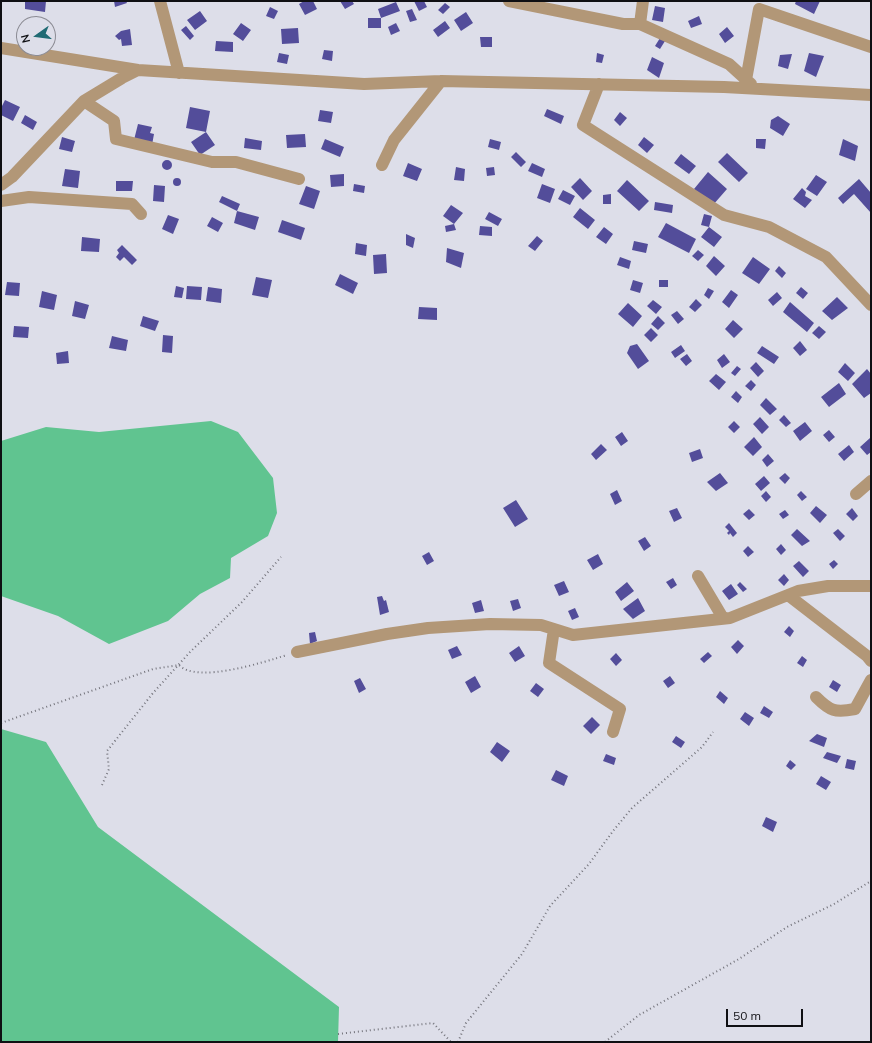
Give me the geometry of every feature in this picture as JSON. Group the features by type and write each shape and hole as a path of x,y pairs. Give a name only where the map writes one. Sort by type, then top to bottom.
{"street":[{"path":"160,1 179,73"},
{"path":"509,1 623,24 640,24 729,64 756,88"},
{"path":"640,24 643,1"},
{"path":"746,80 759,9 871,47"},
{"path":"1,48 138,70 364,84 442,81 599,84 756,88 871,95"},
{"path":"1,185 12,177 84,101 138,70"},
{"path":"382,165 394,140 442,81"},
{"path":"599,84 583,125 724,215 769,227 826,257 871,305"},
{"path":"84,101 114,121 116,139 212,162 236,162 299,179"},
{"path":"1,201 29,197 132,204 142,214"},
{"path":"856,494 871,481"},
{"path":"698,576 723,618"},
{"path":"297,652 387,634 428,628 490,624 541,626 573,635 730,618 798,591 828,586 871,586"},
{"path":"788,595 867,656 871,661"},
{"path":"554,629 548,663 620,709 613,732"},
{"path":"816,696 827,708 840,712 855,709 871,680"}],"path":[{"path":"102,786 109,769 107,751 153,693 242,602 281,557"},
{"path":"179,665 184,670 203,673 260,662 297,652"},
{"path":"1,723 125,680 141,673 179,665"},
{"path":"458,1042 466,1023 522,954 550,906 589,864 632,808 702,746 712,732"},
{"path":"605,1042 639,1015 740,959 787,927 834,904 871,880"},
{"path":"338,1034 433,1023 451,1042"}],"green space":[{"path":"211,421 238,432 273,478 277,513 268,536 231,558 230,578 200,594 168,621 109,644 58,616 1,596 1,441 46,427 99,432"},
{"path":"1,729 46,742 98,827 339,1007 338,1042 1,1042"}],"building":[{"path":"25,1 46,1 45,12 25,9"},
{"path":"114,1 126,1 127,3 115,7"},
{"path":"304,1 313,1 317,9 305,15 299,4"},
{"path":"340,1 352,1 354,4 345,9"},
{"path":"414,1 424,1 427,7 419,11"},
{"path":"796,1 820,1 814,14 795,4"},
{"path":"396,2 400,11 381,18 378,9"},
{"path":"445,3 450,7 443,14 438,10"},
{"path":"655,6 665,8 663,22 652,20"},
{"path":"270,7 278,11 274,19 266,16"},
{"path":"412,9 417,20 410,22 406,11"},
{"path":"200,11 207,21 195,30 187,20"},
{"path":"466,12 473,23 461,31 454,20"},
{"path":"699,16 702,24 691,28 688,21"},
{"path":"368,18 381,18 381,28 368,28"},
{"path":"445,21 450,28 438,37 433,30"},
{"path":"241,23 251,30 243,41 233,34"},
{"path":"396,23 400,31 391,35 388,27"},
{"path":"186,26 194,36 190,40 181,30"},
{"path":"727,27 734,36 725,43 719,34"},
{"path":"298,28 299,43 282,44 281,29"},
{"path":"130,29 132,45 122,46 121,39 119,40 115,36 121,31"},
{"path":"480,37 492,37 492,47 481,47"},
{"path":"660,38 665,41 660,49 655,46"},
{"path":"216,41 233,42 233,52 215,51"},
{"path":"324,50 333,51 332,61 322,59"},
{"path":"279,53 289,55 287,64 277,62"},
{"path":"597,53 604,55 602,63 596,62"},
{"path":"809,53 824,56 816,77 804,71"},
{"path":"792,54 788,69 778,66 780,55"},
{"path":"652,57 664,63 659,78 647,70"},
{"path":"5,100 20,107 13,121 1,115 1,108"},
{"path":"190,107 210,111 206,132 186,128"},
{"path":"547,109 564,116 561,124 544,116"},
{"path":"320,110 333,112 331,123 318,121"},
{"path":"620,112 627,118 620,126 614,120"},
{"path":"25,115 37,122 33,130 21,123"},
{"path":"778,116 790,124 783,136 770,128 771,120"},
{"path":"138,124 152,127 150,133 154,134 152,145 134,140"},
{"path":"206,132 215,145 200,155 191,142"},
{"path":"305,134 306,147 287,148 286,135"},
{"path":"62,137 75,141 72,152 59,149"},
{"path":"644,137 654,145 647,153 638,145"},
{"path":"245,138 262,141 261,150 244,148"},
{"path":"325,139 344,147 340,157 321,149"},
{"path":"490,139 501,142 499,150 488,147"},
{"path":"756,139 766,139 765,149 756,148"},
{"path":"843,139 858,146 855,161 839,155"},
{"path":"516,152 526,162 521,167 511,157"},
{"path":"727,153 748,173 739,182 718,162"},
{"path":"681,154 696,166 689,174 674,163"},
{"path":"165,160 169,160 171,161 171,169 165,170 162,167 162,163"},
{"path":"408,163 422,169 417,181 403,176"},
{"path":"532,163 545,169 542,177 528,171"},
{"path":"456,167 465,169 464,181 454,180"},
{"path":"494,167 495,175 487,176 486,168"},
{"path":"65,169 80,171 78,188 62,186"},
{"path":"708,172 727,189 713,205 694,189"},
{"path":"344,174 344,186 331,187 330,175"},
{"path":"816,175 827,182 817,196 806,189"},
{"path":"177,178 180,179 180,185 177,186 174,185 173,182 174,179"},
{"path":"580,178 592,191 583,200 571,187"},
{"path":"859,179 871,193 871,213 854,194 843,204 838,198"},
{"path":"627,180 649,201 639,211 617,191"},
{"path":"116,181 133,181 132,191 116,191"},
{"path":"354,184 365,186 364,193 353,191"},
{"path":"542,184 555,189 550,203 537,198"},
{"path":"154,185 165,186 164,202 153,201"},
{"path":"306,186 320,191 314,209 299,204"},
{"path":"802,188 806,192 805,196 812,200 805,208 793,199"},
{"path":"563,190 575,196 570,205 558,199"},
{"path":"611,194 611,204 603,204 603,195"},
{"path":"222,196 240,204 237,211 219,202"},
{"path":"655,202 673,205 672,213 654,210"},
{"path":"451,205 463,213 454,224 443,216"},
{"path":"580,208 595,220 588,229 573,217"},
{"path":"237,211 259,217 255,230 234,223"},
{"path":"489,212 502,219 498,226 485,219"},
{"path":"704,214 712,216 709,227 701,225"},
{"path":"168,215 179,219 173,234 162,229"},
{"path":"212,217 223,223 218,232 207,226"},
{"path":"282,220 305,228 301,240 278,232"},
{"path":"666,223 696,239 689,253 658,237"},
{"path":"454,224 456,230 446,232 445,226"},
{"path":"480,226 492,227 492,236 479,235"},
{"path":"604,227 613,234 606,244 596,237"},
{"path":"709,227 722,237 714,247 701,237"},
{"path":"406,234 415,238 413,248 406,245"},
{"path":"537,236 543,241 535,251 528,246"},
{"path":"82,237 100,239 99,252 81,251"},
{"path":"634,241 648,244 646,253 632,250"},
{"path":"356,243 367,245 366,256 355,254"},
{"path":"122,245 137,260 132,265 124,257 120,261 116,257 119,253 117,250"},
{"path":"447,248 464,253 461,268 446,262"},
{"path":"698,250 704,255 698,261 692,256"},
{"path":"386,254 387,273 374,274 373,255"},
{"path":"714,256 725,266 716,276 706,266"},
{"path":"620,257 631,261 629,269 617,265"},
{"path":"753,257 770,269 759,284 742,273"},
{"path":"779,266 786,273 782,278 775,271"},
{"path":"340,274 358,283 353,294 335,285"},
{"path":"256,277 272,280 268,298 252,295"},
{"path":"633,280 643,283 640,293 630,290"},
{"path":"659,280 668,280 668,287 659,287"},
{"path":"7,282 20,283 19,296 5,295"},
{"path":"176,286 184,288 182,298 174,297"},
{"path":"187,286 202,287 201,300 186,299"},
{"path":"208,287 222,289 221,303 206,301"},
{"path":"801,287 808,293 803,299 796,293"},
{"path":"708,288 714,291 709,299 704,295"},
{"path":"731,290 738,295 729,308 722,302"},
{"path":"42,291 57,295 54,310 39,307"},
{"path":"777,292 782,298 773,306 768,300"},
{"path":"837,297 848,308 832,320 822,311"},
{"path":"696,299 702,305 695,312 689,307"},
{"path":"653,300 662,307 656,314 647,306"},
{"path":"75,301 89,305 85,319 72,316"},
{"path":"790,302 814,323 807,332 783,312"},
{"path":"628,303 642,316 633,327 618,314"},
{"path":"419,307 437,308 437,320 418,319"},
{"path":"677,311 684,319 678,324 671,315"},
{"path":"143,316 159,321 155,331 140,326"},
{"path":"658,316 665,323 658,330 651,324"},
{"path":"733,320 743,329 734,338 725,329"},
{"path":"14,326 29,327 28,338 13,337"},
{"path":"819,326 826,332 819,339 812,333"},
{"path":"651,328 658,335 651,342 644,335"},
{"path":"163,335 173,336 172,353 162,352"},
{"path":"112,336 128,340 126,351 109,348"},
{"path":"800,341 807,350 800,356 793,348"},
{"path":"637,344 649,361 638,369 627,353 630,346"},
{"path":"681,345 685,351 675,358 671,352"},
{"path":"762,346 779,357 774,364 757,353"},
{"path":"68,351 69,363 57,364 56,353"},
{"path":"687,354 692,361 686,366 680,359"},
{"path":"724,354 730,362 722,368 717,360"},
{"path":"756,362 764,371 758,377 750,368"},
{"path":"845,363 855,373 848,381 838,372"},
{"path":"737,366 741,369 735,376 731,373"},
{"path":"867,369 871,374 871,393 864,398 852,384"},
{"path":"716,374 726,382 719,390 709,381"},
{"path":"751,380 756,385 751,391 745,386"},
{"path":"839,383 846,394 829,407 821,397"},
{"path":"736,391 742,397 738,403 731,397"},
{"path":"766,398 777,409 770,415 760,405"},
{"path":"784,415 791,423 786,427 779,420"},
{"path":"760,417 769,427 762,434 753,424"},
{"path":"734,421 740,427 734,433 728,427"},
{"path":"805,422 812,431 800,441 793,431"},
{"path":"829,430 835,437 829,442 823,435"},
{"path":"622,432 628,441 621,446 615,437"},
{"path":"754,437 762,447 753,456 744,447"},
{"path":"870,438 871,452 867,455 860,447"},
{"path":"601,444 607,450 596,460 591,454"},
{"path":"849,445 854,452 844,461 838,454"},
{"path":"700,449 703,458 692,462 689,453"},
{"path":"768,454 774,461 767,467 762,460"},
{"path":"720,473 728,483 716,491 707,482"},
{"path":"785,473 790,478 785,484 779,478"},
{"path":"764,476 770,483 761,491 755,484"},
{"path":"617,490 622,501 615,505 610,494"},
{"path":"766,491 771,497 766,502 761,496"},
{"path":"801,491 807,497 802,501 797,495"},
{"path":"516,500 528,519 515,527 503,508"},
{"path":"816,506 827,515 820,523 810,513"},
{"path":"677,508 682,518 674,522 669,511"},
{"path":"852,508 858,516 853,521 846,514"},
{"path":"749,509 755,515 749,520 743,514"},
{"path":"785,510 789,515 783,519 779,514"},
{"path":"729,523 737,533 733,537 730,533 729,535 727,533 729,531 725,527"},
{"path":"797,529 810,541 802,546 791,535"},
{"path":"838,529 845,536 840,541 833,533"},
{"path":"645,537 651,546 644,551 638,541"},
{"path":"781,544 786,550 781,555 776,549"},
{"path":"748,546 754,552 748,557 743,551"},
{"path":"429,552 434,561 427,565 422,556"},
{"path":"598,554 603,564 593,570 587,560"},
{"path":"834,560 838,564 833,569 829,564"},
{"path":"799,561 809,571 803,577 793,566"},
{"path":"784,574 789,580 784,586 778,580"},
{"path":"673,578 677,585 671,589 666,582"},
{"path":"564,581 569,592 559,596 554,585"},
{"path":"627,582 634,591 621,601 615,592"},
{"path":"740,582 747,589 743,592 737,585"},
{"path":"731,584 738,594 729,600 722,591"},
{"path":"382,596 384,601 386,600 389,612 380,615 377,597"},
{"path":"638,598 645,611 633,619 623,609"},
{"path":"518,599 521,608 513,611 510,601"},
{"path":"481,600 484,611 475,613 472,603"},
{"path":"575,608 579,617 572,620 568,611"},
{"path":"789,626 794,631 790,637 784,632"},
{"path":"315,632 317,641 310,644 309,633"},
{"path":"738,640 744,646 737,654 731,647"},
{"path":"457,646 462,655 452,659 448,650"},
{"path":"519,646 525,656 515,662 509,653"},
{"path":"708,652 712,656 704,663 700,659"},
{"path":"616,653 622,660 616,666 610,659"},
{"path":"802,656 807,660 803,667 797,663"},
{"path":"475,676 481,687 471,693 465,682"},
{"path":"670,676 675,683 668,688 663,681"},
{"path":"360,678 366,689 359,693 354,681"},
{"path":"833,680 841,685 837,692 829,687"},
{"path":"536,683 544,689 538,697 530,691"},
{"path":"720,691 728,698 724,704 716,697"},
{"path":"764,706 773,712 769,718 760,713"},
{"path":"745,712 754,718 749,726 740,719"},
{"path":"592,717 600,725 591,734 583,726"},
{"path":"817,734 827,738 824,747 809,741"},
{"path":"676,736 685,742 681,748 672,742"},
{"path":"497,742 510,751 502,762 490,752"},
{"path":"827,752 841,756 837,763 823,758"},
{"path":"606,754 616,758 614,765 603,761"},
{"path":"847,759 856,761 854,770 845,768"},
{"path":"790,760 796,765 791,770 786,766"},
{"path":"556,770 568,776 564,786 551,780"},
{"path":"821,776 831,782 826,790 816,784"},
{"path":"766,817 777,822 773,832 762,826"}]}
